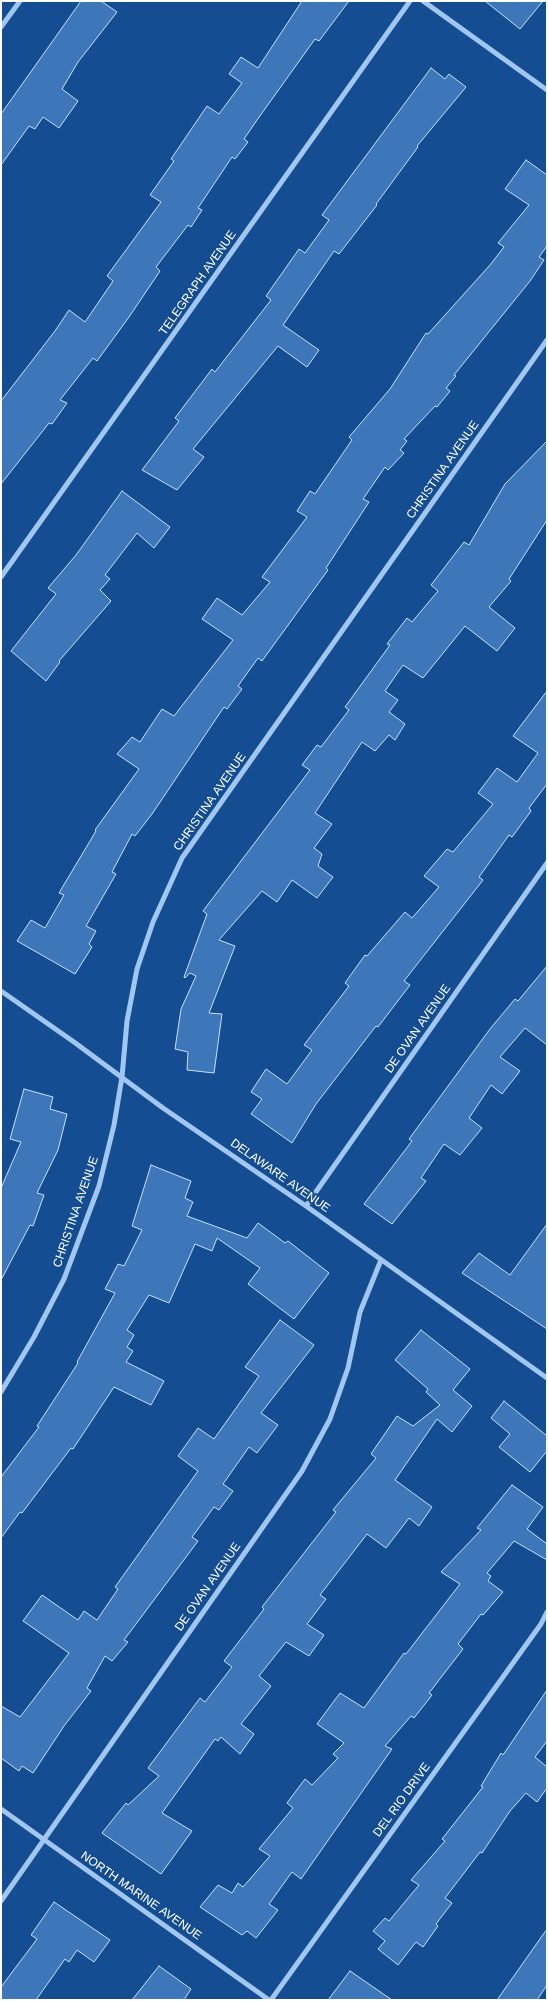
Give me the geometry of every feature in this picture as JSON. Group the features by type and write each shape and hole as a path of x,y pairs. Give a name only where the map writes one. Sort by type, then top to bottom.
{"street":[{"path":"1,27 20,1"},
{"name":"TELEGRAPH AVENUE","path":"1,577 410,1"},
{"path":"423,1 547,90"},
{"name":"CHRISTINA AVENUE","path":"1,1392 34,1337 64,1279 99,1186 114,1125 122,1077 127,1021 137,969 153,922 182,858 547,340"},
{"name":"DE OVAN AVENUE","path":"306,1206 547,863"},
{"name":"DELAWARE AVENUE","path":"1,991 163,1108 306,1206 547,1378"},
{"name":"DE OVAN AVENUE","path":"1,1901 302,1471 330,1419 348,1368 360,1312 381,1260"},
{"name":"DEL RIO DRIVE","path":"270,2000 535,1632 547,1612"},
{"name":"NORTH MARINE AVENUE","path":"1,1809 270,2000"}],"building":[{"path":"81,1 101,1 117,12 78,62 62,89 78,101 59,128 43,117 35,129 29,126 1,165 1,114"},
{"path":"302,1 349,1 319,41 315,39 257,120 244,139 248,142 235,159 232,157 198,208 202,210 191,227 188,225 156,267 160,271 129,317 97,361 93,358 60,400 67,403 52,424 49,423 1,484 1,401 69,310 85,322 113,281 107,276 161,202 150,195 174,161 171,159 207,106 219,114 242,83 229,74 241,57 258,68"},
{"path":"485,1 543,1 520,29"},
{"path":"431,68 445,79 449,74 466,87 417,146 377,205 339,254 334,251 283,325 319,350 307,367 278,346 193,449 204,457 177,490 142,470 179,421 175,418 212,369 215,372 271,300 266,296 299,249 305,253 329,220 322,215"},
{"path":"526,160 547,175 547,246 539,257 544,260 530,281 454,375 456,376 446,388 450,391 437,407 435,406 404,439 407,441 400,450 404,453 388,470 385,467 363,499 369,502 326,568 328,570 262,661 258,658 238,686 242,689 227,709 224,707 152,814 135,836 132,834 112,872 116,874 86,926 96,931 89,944 92,947 75,974 17,941 31,920 45,928 64,895 59,893 95,830 139,769 117,754 132,737 140,742 162,709 174,716 233,640 202,619 217,598 242,615 270,582 262,577 307,517 297,511 310,491 315,494 352,440 349,437 390,389 426,333 428,334 504,247 498,243 529,205 505,189"},
{"path":"547,441 547,520 509,579 511,581 489,607 515,628 497,651 465,626 423,678 403,665 385,691 398,700 389,712 405,724 395,740 389,735 375,751 362,742 315,813 332,824 314,848 322,854 318,866 333,877 317,898 292,880 277,902 262,891 219,940 235,946 209,1013 222,1014 214,1073 187,1070 188,1052 175,1049 181,1009 196,976 190,973 184,977 207,914 203,911 310,770 302,765 317,745 321,747 349,710 345,707 390,645 387,644 407,618 412,622 438,591 431,585 464,542 469,545 505,484"},
{"path":"122,491 170,527 154,548 137,533 105,575 110,579 100,590 111,601 59,661 46,681 11,651 56,594 48,588 76,555"},
{"path":"547,691 547,784 529,808 531,811 512,837 509,835 479,877 483,880 404,981 410,985 316,1104 292,1143 251,1114 262,1099 251,1092 266,1069 287,1084 312,1050 304,1045 349,986 345,983 365,955 367,956 405,912 412,918 439,887 424,876 447,849 453,852 493,804 478,793 497,768 517,782 538,753 513,736"},
{"path":"547,966 547,1045 525,1028 500,1057 520,1071 502,1094 491,1085 469,1118 482,1128 460,1155 444,1144 421,1178 426,1181 392,1224 364,1204 412,1141 409,1139 490,1029 515,999 518,1001"},
{"path":"24,1089 53,1097 50,1109 67,1114 58,1150 37,1193 44,1195 33,1226 30,1225 1,1280 1,1188 21,1142 10,1139"},
{"path":"151,1165 191,1181 185,1198 193,1202 187,1216 247,1238 258,1223 285,1243 288,1241 329,1273 294,1319 248,1284 260,1268 217,1238 212,1251 195,1244 169,1303 149,1295 127,1330 134,1335 127,1347 133,1351 126,1362 164,1381 151,1405 114,1387 73,1449 71,1448 1,1538 1,1477 39,1427 37,1426 78,1363 115,1293 105,1289 118,1264 124,1266 142,1230 132,1226"},
{"path":"547,1224 547,1329 462,1273 479,1253 510,1275"},
{"path":"280,1320 314,1345 261,1413 278,1425 257,1453 249,1447 223,1484 233,1491 219,1510 214,1507 192,1537 198,1541 124,1640 128,1642 112,1661 105,1656 87,1688 91,1691 64,1726 33,1773 22,1766 19,1771 1,1758 1,1706 20,1717 69,1653 23,1621 42,1595 78,1620 84,1611 97,1620 118,1589 115,1587 198,1471 178,1456 198,1428 214,1439 259,1376 245,1367"},
{"path":"421,1330 470,1369 453,1390 472,1406 452,1432 437,1419 395,1480 432,1507 419,1526 409,1518 386,1548 367,1534 320,1595 326,1599 307,1624 324,1635 309,1656 286,1642 259,1676 271,1686 241,1724 254,1734 240,1754 221,1737 218,1741 215,1739 162,1813 192,1831 161,1874 102,1833 126,1803 128,1805 159,1776 148,1768 200,1698 205,1702 232,1667 224,1661 264,1609 262,1607 336,1512 333,1510 376,1458 371,1454 397,1416 413,1426 440,1405 426,1392 428,1389 395,1360"},
{"path":"504,1401 547,1436 547,1451 530,1472 499,1447 510,1434 491,1418"},
{"path":"512,1485 543,1507 527,1529 547,1544 547,1560 514,1541 487,1573 491,1576 488,1581 503,1592 483,1615 481,1614 458,1644 463,1649 429,1693 432,1695 414,1718 411,1716 385,1746 392,1749 301,1879 292,1872 269,1904 278,1910 256,1938 247,1931 242,1935 200,1907 218,1885 232,1893 238,1883 243,1887 270,1856 259,1849 293,1808 287,1803 305,1779 312,1785 338,1758 333,1754 344,1743 317,1724 340,1693 364,1708 404,1653 406,1654 460,1584 441,1572 481,1530 477,1528"},
{"path":"547,1690 547,1741 535,1757 547,1767 547,1788 537,1802 526,1793 510,1811 482,1853 480,1852 445,1898 452,1903 436,1924 438,1926 423,1947 416,1942 398,1965 378,1949 385,1941 373,1931 385,1918 389,1921 419,1885 411,1880 445,1841 442,1839 483,1787 481,1786 501,1753 503,1755"},
{"path":"54,1902 110,1940 94,1962 77,1950 69,1962 65,1959 36,2000 1,2000 1,1987 37,1939 31,1935"},
{"path":"547,1929 547,1985 537,2000 497,2000"},
{"path":"159,1966 191,1989 184,2000 132,2000"},
{"path":"350,1971 392,2000 328,2000"}]}
